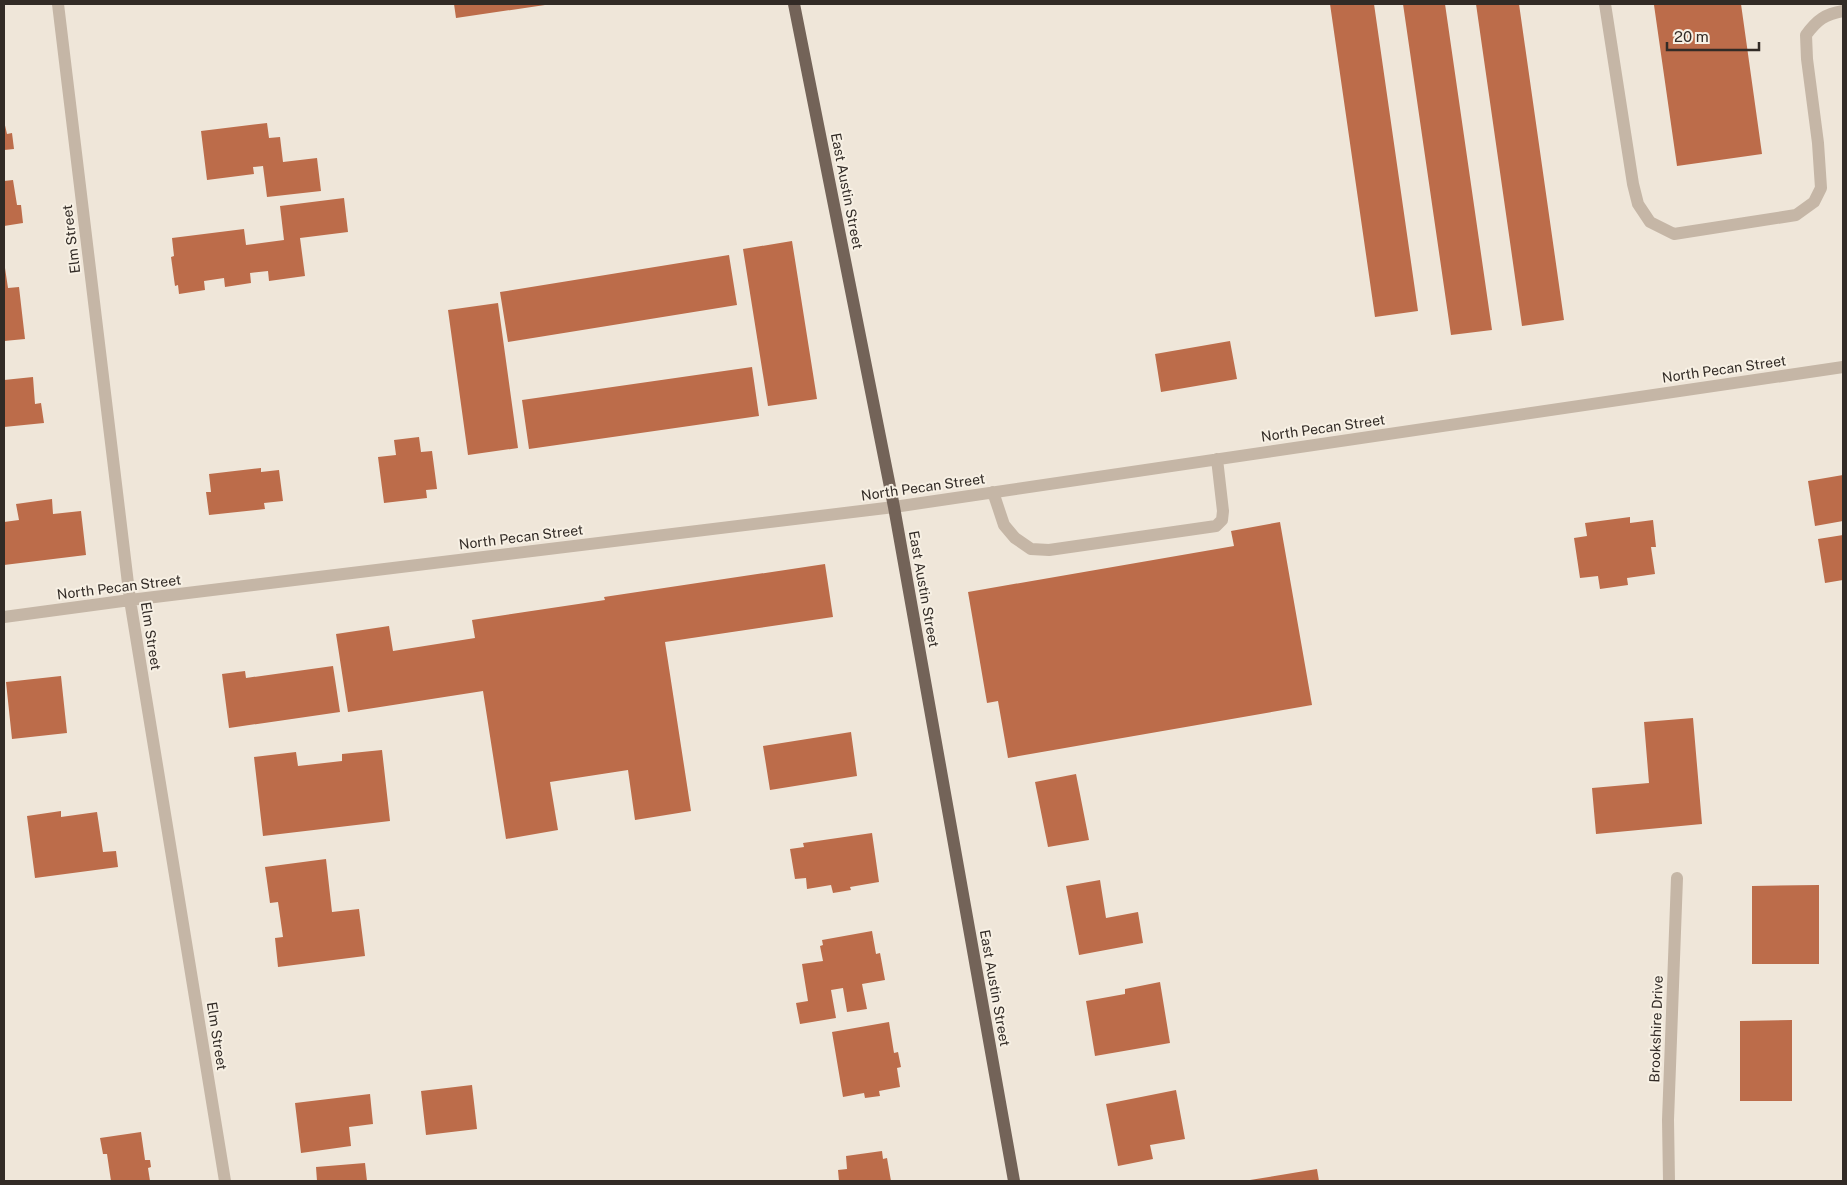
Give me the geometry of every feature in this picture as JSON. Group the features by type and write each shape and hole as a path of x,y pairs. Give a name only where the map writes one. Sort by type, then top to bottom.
{"main road":[{"name":"East Austin Street","path":"794,4 894,507 1014,1181"}],"street":[{"name":"Elm Street","path":"58,4 130,600 225,1181"},
{"path":"1605,4 1633,184 1638,204 1650,222 1674,234 1796,215 1814,202 1821,188 1818,143 1806,58 1806,35 1817,20 1843,11"},
{"name":"North Pecan Street","path":"4,617 894,507 1843,367"},
{"path":"993,492 1004,525 1015,538 1031,549 1049,550 1206,528 1216,526 1222,520 1223,510 1217,459"},
{"name":"Brookshire Drive","path":"1669,1181 1668,1120 1677,878"}],"building":[{"path":"454,4 545,4 545,5 456,18"},
{"path":"1330,4 1374,4 1418,311 1375,317"},
{"path":"1403,4 1445,4 1492,330 1451,335"},
{"path":"1476,4 1519,4 1564,320 1522,326"},
{"path":"1741,4 1762,154 1677,166 1654,5"},
{"path":"4,121 7,134 12,133 14,149 4,150"},
{"path":"267,123 269,138 280,137 283,162 317,158 321,191 267,197 263,166 253,167 254,174 207,180 201,131"},
{"path":"13,180 17,205 21,205 23,223 4,226 4,181"},
{"path":"344,198 348,232 300,238 305,276 269,281 268,271 250,273 251,283 225,287 224,278 204,281 205,290 179,294 178,285 175,286 171,257 174,256 172,238 244,229 246,245 284,240 280,206"},
{"path":"792,241 817,399 768,406 743,249"},
{"path":"729,255 737,305 508,342 500,292"},
{"path":"4,268 8,288 19,287 25,339 4,341"},
{"path":"498,303 518,448 468,455 448,310"},
{"path":"1230,341 1237,379 1161,392 1155,354"},
{"path":"752,367 759,416 529,449 522,400"},
{"path":"33,377 35,404 41,403 44,423 4,427 4,380"},
{"path":"419,437 421,452 432,451 437,489 426,490 427,498 384,503 378,457 396,455 394,440"},
{"path":"261,468 261,472 279,470 283,501 264,503 265,509 209,515 206,492 211,492 209,474"},
{"path":"1843,475 1843,521 1815,526 1808,481"},
{"path":"52,499 53,514 81,511 86,555 4,565 4,522 19,520 16,504"},
{"path":"1630,517 1630,523 1653,520 1656,547 1651,547 1655,574 1627,578 1628,585 1600,589 1598,576 1580,578 1574,538 1587,536 1585,523"},
{"path":"1280,522 1312,705 1008,758 998,701 987,703 968,592 1234,546 1231,531"},
{"path":"1843,535 1843,580 1825,583 1818,539"},
{"path":"825,564 833,617 665,642 691,811 635,820 628,770 550,782 558,830 506,839 483,691 348,712 336,634 389,626 393,651 475,638 472,620 605,600 604,597"},
{"path":"333,666 340,712 229,728 222,674 245,671 246,678"},
{"path":"61,676 67,733 12,739 6,682"},
{"path":"1693,718 1702,824 1596,834 1592,788 1649,783 1644,722"},
{"path":"851,732 857,776 770,790 763,746"},
{"path":"382,750 390,821 263,836 254,757 296,752 298,766 342,761 342,754"},
{"path":"1076,774 1089,840 1048,847 1035,782"},
{"path":"61,811 61,817 97,812 103,852 116,851 118,867 35,878 27,816"},
{"path":"872,833 879,882 850,887 851,890 833,893 831,885 807,889 806,878 795,879 790,849 804,847 803,843"},
{"path":"326,859 332,912 359,909 365,956 278,967 275,938 283,937 278,902 270,903 265,867"},
{"path":"1100,880 1106,918 1138,912 1143,943 1079,955 1066,886"},
{"path":"1819,885 1819,964 1752,964 1752,886"},
{"path":"872,931 876,954 880,953 885,980 862,984 867,1009 847,1012 843,988 831,990 836,1018 800,1024 796,1003 808,1001 802,964 823,961 820,946 823,945 822,940"},
{"path":"1160,982 1170,1043 1095,1056 1086,1001 1125,994 1125,989"},
{"path":"1792,1020 1792,1101 1740,1101 1740,1021"},
{"path":"889,1022 894,1053 898,1052 901,1067 897,1068 900,1087 879,1091 880,1096 865,1098 864,1093 843,1097 832,1032"},
{"path":"472,1085 477,1129 426,1135 421,1091"},
{"path":"1176,1090 1185,1139 1150,1145 1153,1159 1118,1166 1106,1104"},
{"path":"370,1094 373,1124 349,1127 351,1146 301,1153 295,1103"},
{"path":"141,1132 145,1160 150,1160 151,1167 148,1168 150,1181 111,1181 107,1154 103,1154 100,1138"},
{"path":"882,1151 883,1159 887,1158 891,1181 839,1181 838,1170 847,1169 846,1156"},
{"path":"365,1163 367,1181 317,1181 316,1167"},
{"path":"1317,1169 1319,1181 1250,1181 1250,1180"}]}
